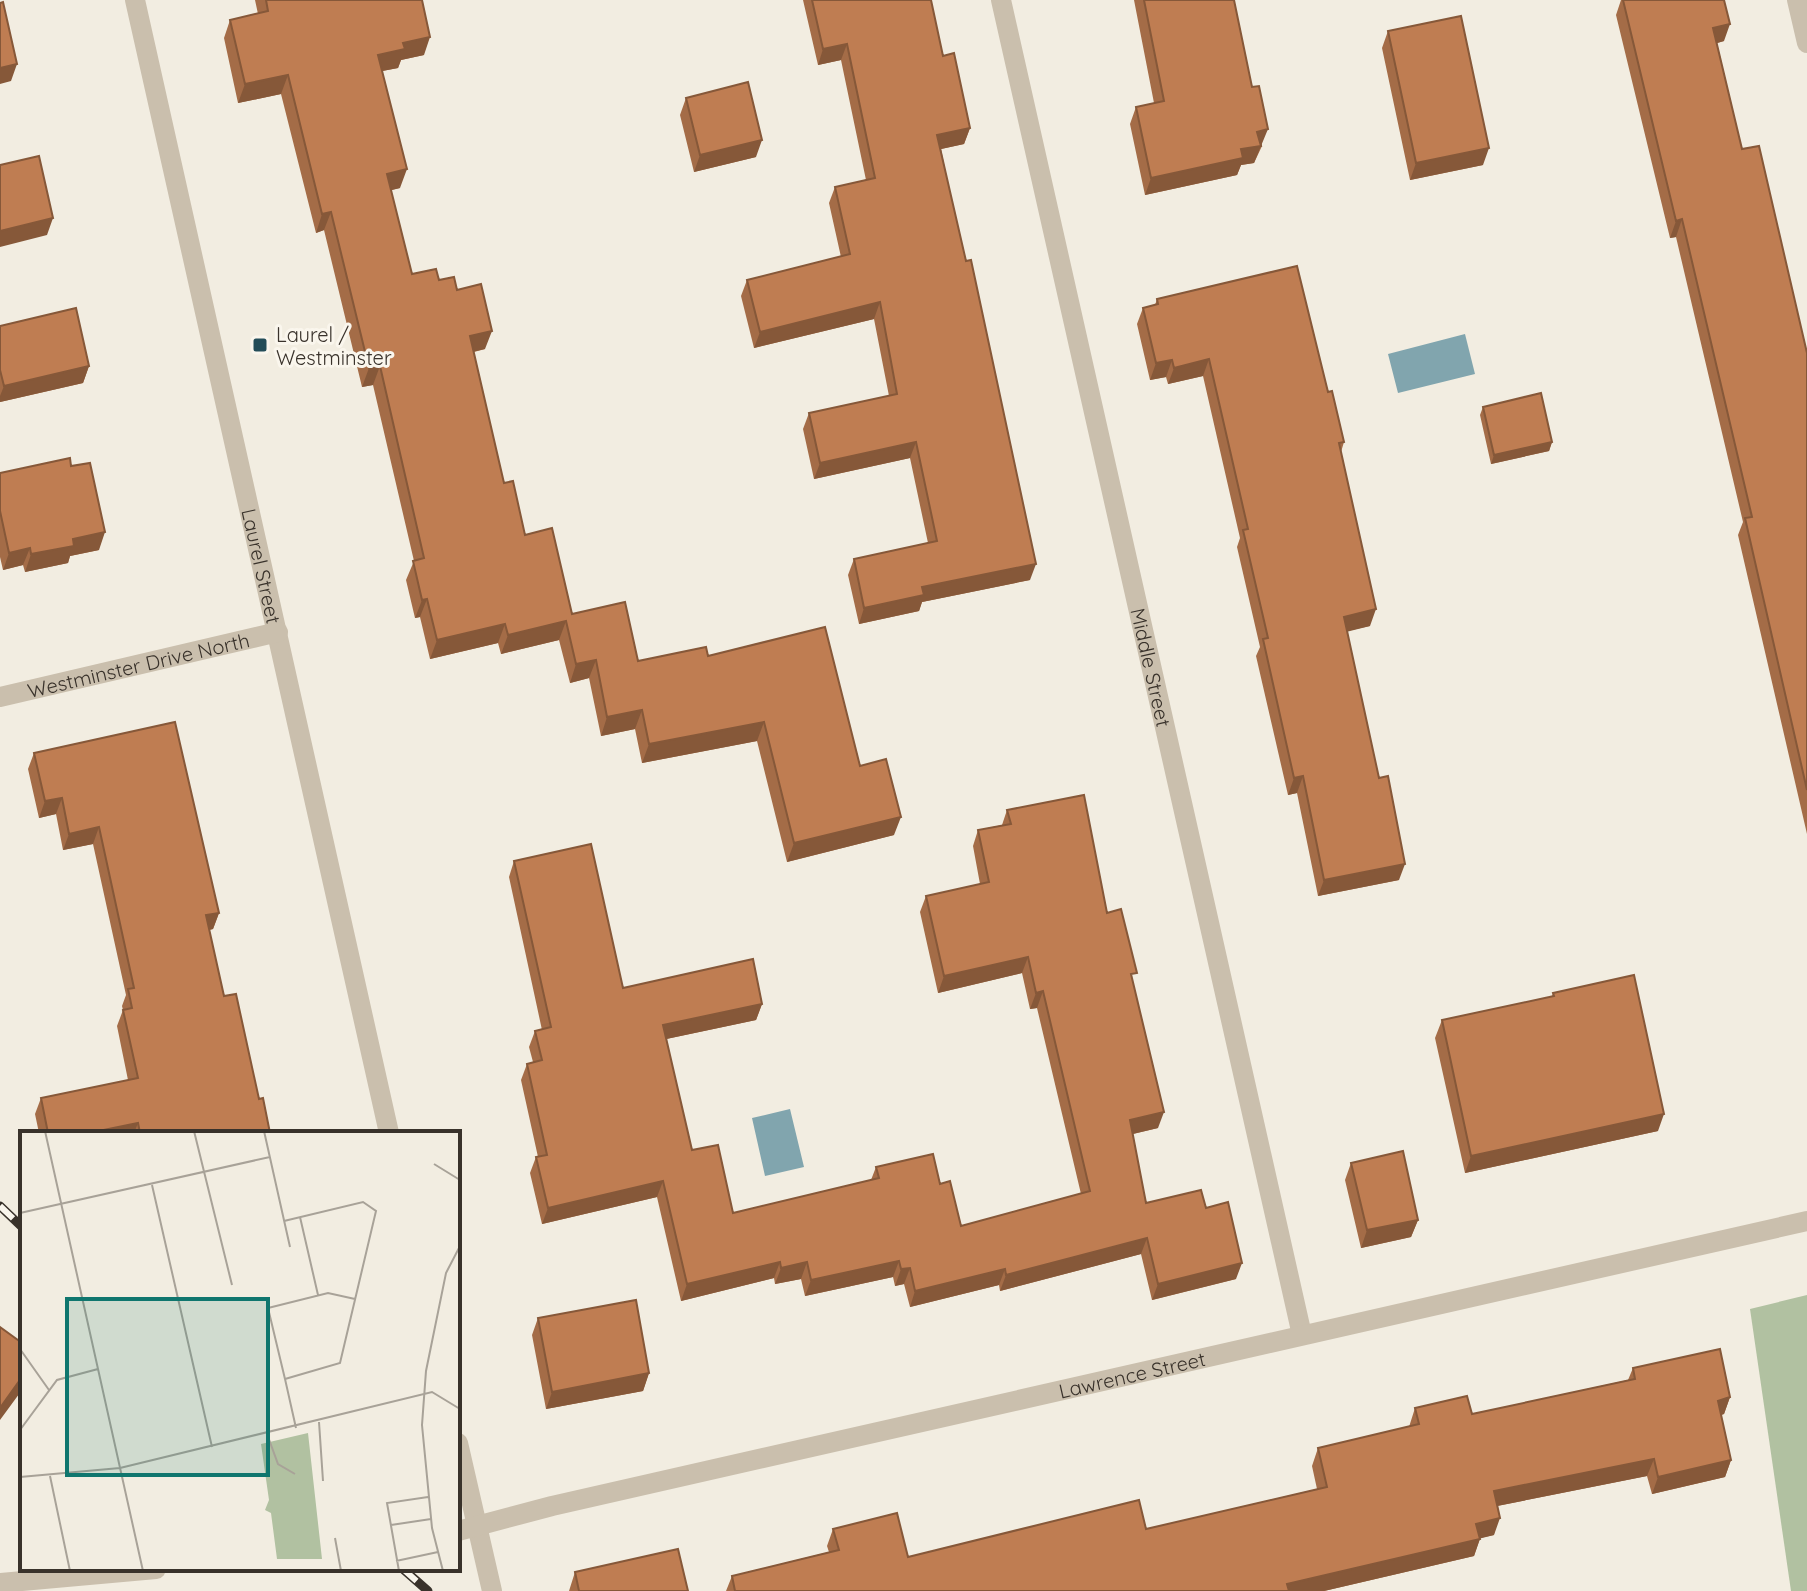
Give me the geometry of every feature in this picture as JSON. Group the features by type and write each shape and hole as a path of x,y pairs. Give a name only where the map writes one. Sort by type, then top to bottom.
{"street":[{"name":"Laurel Street","path":"135,0 389,1131"},
{"name":"Middle Street","path":"1001,0 1302,1335"},
{"path":"1797,0 1807,43"},
{"name":"Westminster Drive North","path":"0,697 278,632"},
{"name":"Lawrence Street","path":"467,1529 552,1506 1807,1222"},
{"path":"460,1462 467,1529 492,1591"},
{"path":"0,1583 134,1571"}],"green space":[{"path":"1807,1295 1807,1591 1791,1591 1750,1309"}],"water":[{"path":"1465,334 1475,374 1398,393 1388,354"},
{"path":"790,1109 804,1167 765,1176 752,1118"}],"building":[{"path":"266,0 422,0 430,37 403,43 405,49 378,55 407,169 387,174 412,274 436,269 439,280 454,277 457,290 481,284 492,331 470,336 504,483 513,481 525,535 552,528 572,614 625,602 638,661 706,647 708,656 825,627 860,766 886,759 901,817 794,843 764,722 649,744 642,710 607,717 596,660 576,664 566,621 508,635 505,624 437,640 427,599 422,600 413,561 424,558 380,366 369,368 331,212 322,214 288,75 245,84 230,20 268,11"},
{"path":"812,0 931,0 943,56 954,53 970,128 937,135 966,261 971,260 1036,564 922,587 924,595 864,608 854,559 937,541 916,442 820,463 809,413 897,394 880,302 760,332 747,280 850,254 835,187 875,178 847,44 823,49"},
{"path":"1144,0 1234,0 1252,87 1259,86 1268,129 1257,132 1261,146 1241,149 1243,158 1151,178 1136,107 1164,101"},
{"path":"1623,0 1724,0 1730,24 1713,28 1742,149 1759,146 1807,353 1807,790 1745,518 1752,517 1682,219 1676,221"},
{"path":"3,2 17,64 0,68 0,3"},
{"path":"1461,16 1489,148 1416,163 1388,31"},
{"path":"748,82 762,140 700,155 686,98"},
{"path":"39,156 53,218 0,231 0,165"},
{"path":"1297,266 1328,392 1332,391 1344,442 1339,443 1376,609 1344,617 1379,778 1388,776 1405,864 1324,880 1303,776 1294,778 1263,639 1268,638 1243,530 1248,529 1209,359 1174,368 1172,360 1156,363 1143,308 1158,304 1157,299"},
{"path":"76,308 89,366 4,386 0,370 0,326"},
{"path":"1541,393 1552,442 1494,455 1483,407"},
{"path":"70,458 71,466 90,463 105,532 73,539 74,546 31,554 30,548 9,553 0,511 0,473"},
{"path":"175,722 219,913 206,915 224,996 236,994 259,1099 263,1098 270,1131 140,1131 138,1123 99,1131 48,1131 41,1098 138,1078 123,1010 132,1008 128,989 134,988 99,827 69,834 62,798 45,801 34,753"},
{"path":"1084,795 1107,913 1121,909 1137,973 1131,974 1164,1112 1130,1120 1146,1203 1201,1190 1206,1208 1228,1202 1242,1263 1158,1284 1147,1238 1006,1275 1005,1269 915,1291 910,1268 901,1269 899,1261 811,1280 807,1262 781,1268 780,1262 687,1284 663,1181 548,1208 536,1157 547,1155 527,1064 542,1060 535,1031 551,1027 514,861 591,844 623,988 753,959 762,1004 663,1025 692,1150 718,1145 733,1213 879,1178 876,1167 933,1154 940,1184 950,1181 961,1226 1090,1191 1043,991 1036,993 1028,957 944,976 926,896 989,882 978,830 1011,824 1007,810"},
{"path":"1634,975 1664,1114 1471,1156 1442,1020"},
{"path":"1403,1151 1418,1220 1367,1230 1351,1163"},
{"path":"636,1300 649,1373 552,1392 538,1318"},
{"path":"0,1327 20,1342 20,1380 0,1408"},
{"path":"1720,1349 1730,1397 1718,1401 1731,1460 1658,1477 1654,1459 1494,1491 1500,1518 1476,1524 1480,1539 1287,1584 1289,1591 735,1591 732,1576 839,1550 833,1529 897,1513 908,1557 1139,1500 1146,1529 1327,1487 1318,1448 1419,1424 1415,1408 1467,1396 1472,1414 1635,1379 1633,1368"},
{"path":"678,1549 688,1591 579,1591 575,1572"}],"railway":[{"path":"0,1206 20,1225"},
{"path":"405,1571 428,1591"}],"place":[{"name":"Laurel / Westminster","path":"260,345"}]}
